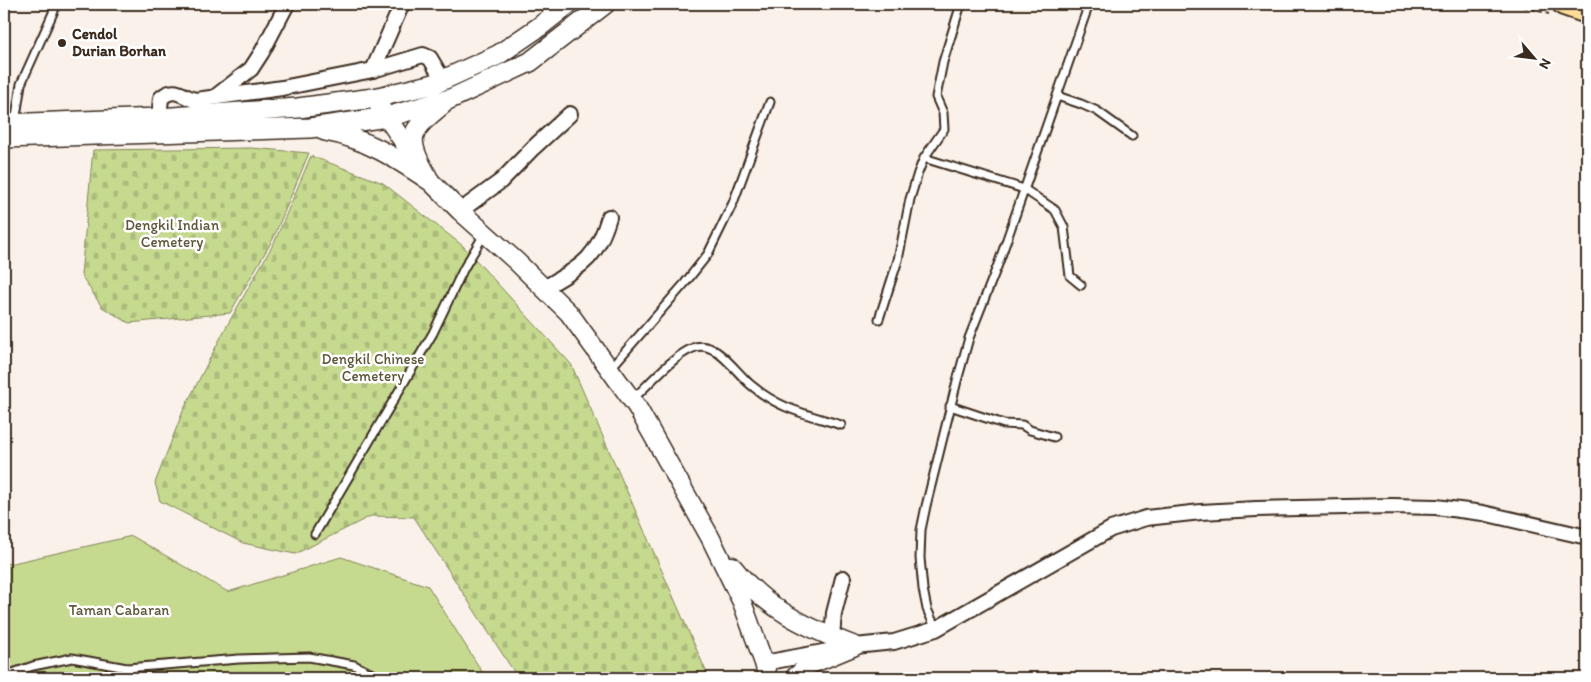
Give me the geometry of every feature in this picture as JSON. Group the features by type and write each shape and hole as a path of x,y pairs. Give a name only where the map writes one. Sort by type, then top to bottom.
{"highway":[{"path":"1564,4 1587,12"}],"main road":[{"path":"7,129 298,108 374,98 434,84 498,55 540,27 568,4"},
{"path":"7,129 310,128 387,117 450,99 530,62 599,6"},
{"path":"429,180 416,158 415,132 420,124 450,99"},
{"path":"310,128 347,134 392,156 429,180"}],"street":[{"path":"214,98 251,69 287,4"},
{"path":"372,70 402,4"},
{"path":"159,118 162,98 169,93 177,92 192,99 214,98 282,88 372,70 424,55 430,58 443,80"},
{"path":"374,98 429,180 569,313 632,401 710,537 742,602 766,671 855,646 894,642 936,629 1111,529 1146,518 1256,508 1436,507 1483,513 1587,537"},
{"path":"181,116 192,99"},
{"path":"460,210 501,181 570,114"},
{"path":"544,288 584,263 599,244 609,217"},
{"path":"710,537 741,578 759,596 795,620 855,646"},
{"path":"832,637 834,613 842,578"},
{"path":"794,678 809,665 855,646"}],"lane":[{"path":"7,129 21,84 57,4"},
{"path":"880,319 898,260 910,199 918,172 924,158 944,129 943,113 936,97 943,62 961,4"},
{"path":"936,629 927,609 922,589 921,530 950,406 969,338 999,262 1089,4"},
{"path":"1057,96 1097,112 1132,136"},
{"path":"610,369 708,254 733,203 770,102"},
{"path":"924,158 1024,189 1056,210 1064,227 1070,276 1081,285"},
{"path":"315,534 433,333 464,268 485,233"},
{"path":"632,401 667,366 694,347 706,346 718,352 750,384 770,400 785,408 841,425"},
{"path":"950,406 1004,424 1017,424 1054,437"},
{"path":"4,676 33,666 72,658 126,668 309,657 354,665 380,678"},
{"path":"126,668 137,678"}],"green space":[{"name":"Dengkil Indian Cemetery","path":"251,148 309,153 273,239 230,313 129,323 102,307 81,275 93,150"},
{"name":"Dengkil Chinese Cemetery","path":"311,156 383,183 463,246 571,364 709,678 518,678 414,517 371,516 295,554 243,543 160,501 155,483 183,411 224,331 275,241"},
{"name":"Taman Cabaran","path":"132,536 228,592 341,557 428,586 486,678 4,678 4,564"}],"place":[{"name":"Cendol Durian Borhan","path":"62,43"}]}
